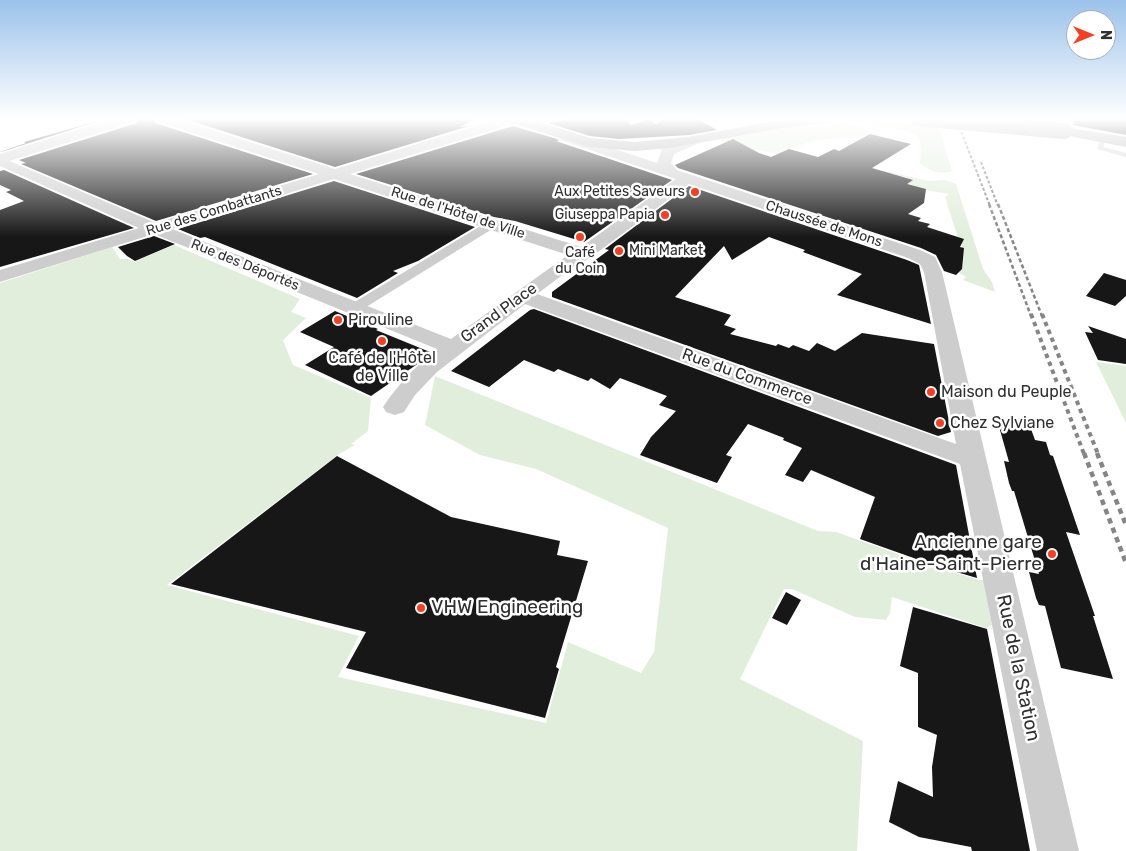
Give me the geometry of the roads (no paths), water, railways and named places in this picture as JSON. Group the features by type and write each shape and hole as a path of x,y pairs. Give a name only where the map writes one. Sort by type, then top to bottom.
{"street":[{"name":"Rue de l'Hôtel de Ville","path":"288,158 584,254"},
{"name":"Rue des Combattants","path":"0,276 388,158"},
{"name":"Chaussée de Mons","path":"626,158 921,257 932,267 941,308"},
{"path":"635,158 642,163"},
{"path":"663,158 675,173"},
{"name":"Chaussée de Mons","path":"666,158 675,173"},
{"name":"Rue des Déportés","path":"0,160 156,228 353,309"},
{"name":"Grand Place","path":"353,309 453,348 569,261 584,254 675,173"},
{"path":"353,309 492,223"},
{"name":"Rue du Commerce","path":"523,296 972,459"},
{"name":"Rue de la Station","path":"941,308 972,459 1058,851"},
{"path":"395,406 422,371 453,348"}],"railway":[{"path":"971,158 990,206"},
{"path":"981,162 998,206"},
{"path":"989,204 1031,316"},
{"path":"998,204 1042,316"},
{"path":"1031,314 1084,454"},
{"path":"1042,314 1098,454"},
{"path":"1084,453 1126,563"},
{"path":"1097,453 1126,525"}],"place":[{"name":"Aux Petites Saveurs","path":"695,192"},
{"name":"Giuseppa Papia","path":"665,215"},
{"name":"Café du Coin","path":"580,237"},
{"name":"Mini Market","path":"619,251"},
{"name":"Pirouline","path":"338,320"},
{"name":"Café de l'Hôtel de Ville","path":"382,341"},
{"name":"Maison du Peuple","path":"931,392"},
{"name":"Chez Sylviane","path":"940,423"},
{"name":"Ancienne gare d'Haine-Saint-Pierre","path":"1052,554"},
{"name":"VHW Engineering","path":"421,608"}]}
